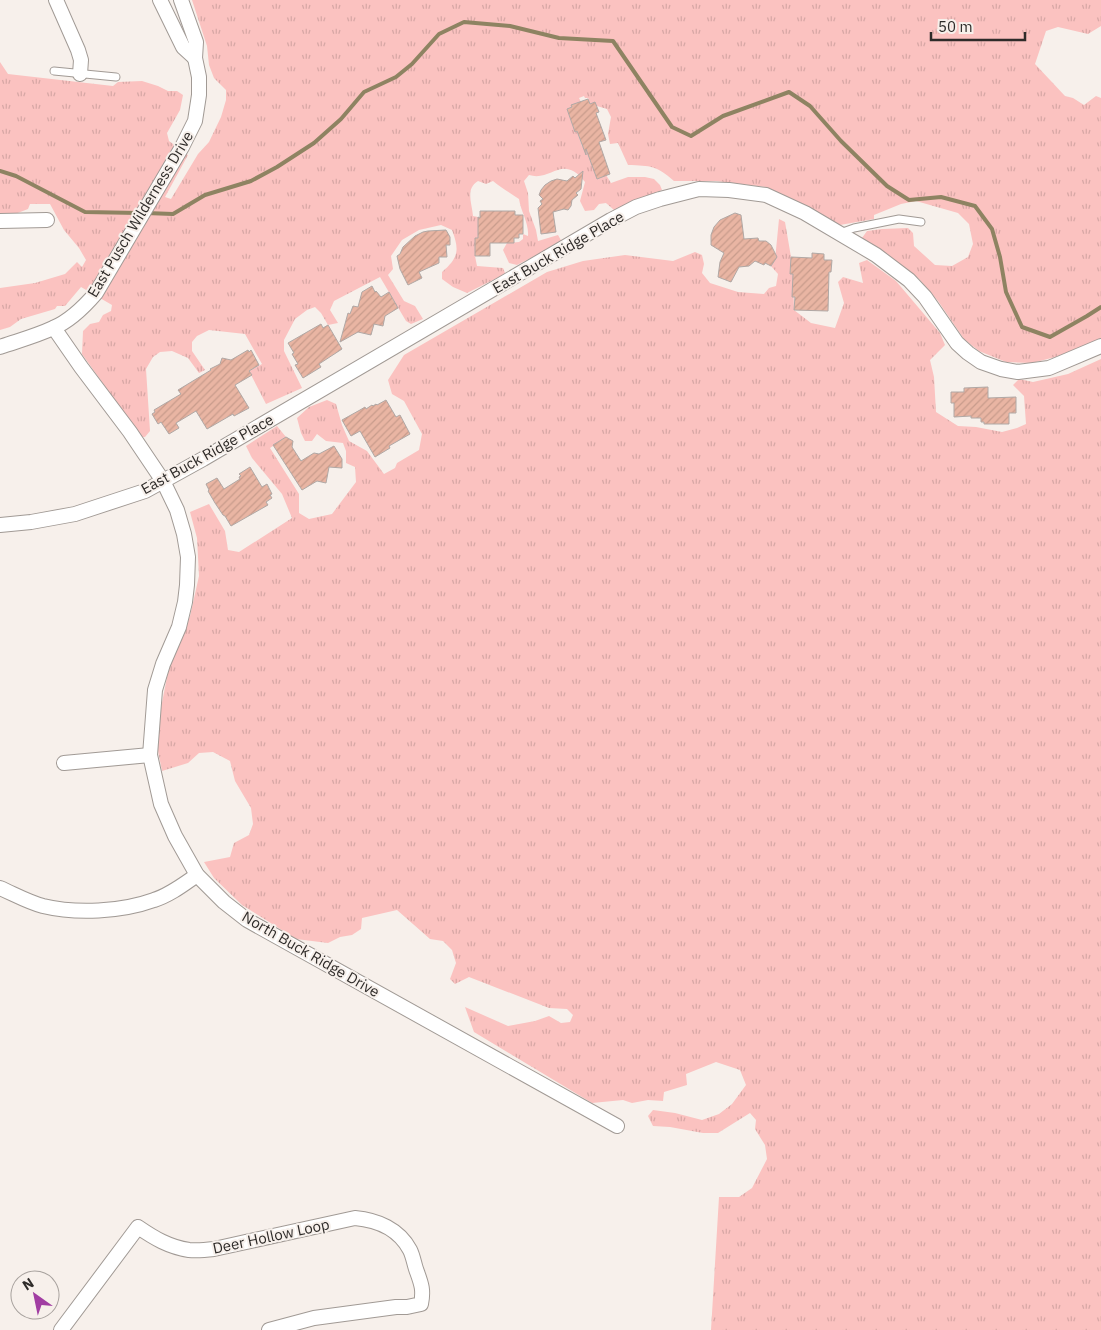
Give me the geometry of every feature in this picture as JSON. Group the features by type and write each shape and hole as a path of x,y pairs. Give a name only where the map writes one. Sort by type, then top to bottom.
{"street":[{"path":"56,0 78,50 81,60 80,74"},
{"path":"160,0 183,48 196,58"},
{"name":"East Pusch Wilderness Drive","path":"0,347 54,328 77,313 96,293 182,146 194,121 199,95 199,77 196,42 182,0"},
{"name":"East Buck Ridge Place","path":"0,525 31,522 75,514 145,490 611,220 636,207 699,189 729,190 766,196 805,213 876,255 909,280 925,297 957,343 981,362 1001,369 1018,372 1049,368 1101,346"},
{"path":"0,222 47,220"},
{"name":"North Buck Ridge Drive","path":"54,328 130,432 163,481 177,510 184,534 188,557 185,602 179,627 163,664 155,690 150,755 161,804 175,836 197,875 224,902 247,920 617,1126"},
{"path":"64,763 150,755"},
{"path":"0,888 41,905 66,910 101,910 126,907 154,900 177,889 197,875"},
{"name":"Deer Hollow Loop","path":"61,1330 138,1227 161,1242 183,1249 198,1250 214,1249 354,1218 367,1219 381,1223 394,1231 410,1250 423,1293 421,1304 314,1318 270,1330"}],"lane":[{"path":"54,71 116,77"},
{"path":"839,234 854,228 899,219 922,222"}],"green space":[{"path":"192,0 1101,0 1101,26 1088,34 1058,27 1046,31 1035,64 1065,96 1073,98 1084,105 1096,96 1101,98 1101,339 1063,355 1032,363 1006,362 979,351 964,339 938,301 919,279 862,238 867,231 908,228 913,233 914,246 935,265 952,266 968,257 973,244 969,224 958,213 916,201 901,204 874,215 874,219 840,225 809,207 766,187 716,181 674,181 653,167 628,165 618,143 610,144 608,134 611,117 607,109 590,104 588,98 584,96 579,98 581,102 567,109 575,132 577,131 582,146 587,151 597,179 606,175 611,183 628,177 645,177 654,179 662,190 614,210 606,203 599,204 594,210 585,211 580,201 585,182 577,174 563,169 544,175 529,175 524,181 528,193 529,211 538,241 558,235 562,242 517,265 509,263 503,250 507,243 519,242 523,239 523,234 528,236 519,199 493,181 486,184 478,181 470,192 473,216 478,217 478,238 475,239 477,266 503,268 505,273 467,293 453,287 442,279 442,272 456,254 456,243 452,230 441,225 419,230 402,240 391,256 393,269 388,275 404,301 415,306 423,319 411,324 406,321 380,277 334,301 330,310 338,323 328,325 315,307 307,310 295,319 284,340 284,351 302,388 266,404 249,371 262,364 245,334 209,330 197,336 192,342 192,351 205,370 199,373 188,358 172,351 160,352 153,357 146,369 150,431 145,437 141,437 82,354 83,331 90,324 99,322 103,315 111,311 112,305 81,287 65,306 57,306 55,309 21,319 10,327 0,330 0,288 35,283 65,274 77,262 82,267 86,260 64,230 50,204 30,204 28,209 15,214 0,213 0,62 8,74 113,86 118,82 142,81 168,91 177,91 183,95 180,110 167,133 169,141 188,155 165,197 171,199 198,154 209,142 221,117 226,100 226,90 214,78 209,65 207,46"},
{"path":"779,219 785,222 791,257 790,273 793,274 794,310 811,323 835,328 844,303 838,282 843,277 863,283 859,263 867,260 896,281 940,333 945,345 930,360 934,377 936,412 958,426 1002,432 1026,424 1024,396 1013,385 1019,379 1033,382 1068,374 1101,359 1101,1330 711,1330 719,1197 739,1197 752,1188 767,1159 765,1145 755,1129 756,1120 750,1113 718,1133 703,1133 653,1126 648,1116 653,1110 702,1120 719,1114 732,1104 746,1085 740,1070 716,1062 686,1074 687,1085 664,1092 663,1101 648,1100 632,1103 623,1100 592,1103 474,1032 465,1007 508,1026 535,1021 549,1016 561,1023 570,1022 573,1015 567,1009 549,1008 469,977 455,984 450,979 456,963 452,950 443,941 430,939 397,910 362,918 361,929 352,935 340,937 328,943 296,939 242,905 214,878 204,862 230,857 234,843 249,835 253,824 251,808 235,781 230,761 213,752 199,753 188,763 162,771 157,746 159,718 169,667 190,616 199,576 197,538 190,512 209,504 225,531 228,550 239,552 292,518 282,494 252,458 246,446 277,426 286,437 270,448 299,494 299,513 309,519 332,514 356,482 355,467 346,463 346,451 343,443 326,441 317,434 312,441 305,441 297,418 309,407 327,400 336,404 349,441 367,451 384,474 395,468 397,463 419,450 422,434 404,401 392,394 388,380 404,355 547,272 583,261 625,255 673,261 695,252 702,255 704,264 702,273 710,283 738,292 764,294 769,288 776,286 778,274 771,266 775,260"}],"building":[{"path":"588,99 590,104 595,102 599,112 596,113 606,140 599,142 610,174 597,179 586,149 586,155 577,131 575,132 567,109 572,107 571,105"},
{"path":"583,171 581,189 576,193 578,195 572,200 571,206 568,210 564,209 553,212 556,232 541,234 538,208 542,204 540,201 543,199 539,195 541,190 551,181 557,179 567,181 573,176 575,178"},
{"path":"480,211 515,211 515,215 523,215 523,234 519,234 519,238 514,238 514,243 490,243 490,256 475,256 475,238 478,238 478,217 480,218"},
{"path":"735,213 741,215 744,239 758,238 759,241 766,241 771,245 777,257 771,266 755,261 749,266 739,267 731,282 718,277 720,262 724,253 711,245 711,235 714,227 720,220"},
{"path":"446,230 450,237 450,245 446,245 447,257 439,257 439,263 419,272 422,278 408,285 400,269 397,256 403,247 415,236 423,232"},
{"path":"812,253 824,254 824,260 832,260 831,272 829,272 828,311 794,310 795,297 792,297 793,274 790,274 791,257 812,258"},
{"path":"372,286 381,297 389,292 398,308 385,316 383,326 374,324 371,335 358,332 340,342 348,313 350,314 353,306 358,307 362,292"},
{"path":"321,324 323,328 328,325 342,349 319,364 321,367 303,378 295,365 298,364 288,343"},
{"path":"248,350 249,352 251,350 259,365 249,371 252,375 235,385 249,408 234,416 233,414 207,429 196,411 176,423 179,428 169,434 161,422 158,424 152,414 155,412 154,410 181,394 178,390 220,364 222,358 231,360"},
{"path":"988,387 988,398 1016,397 1016,413 1009,413 1009,424 984,424 984,422 981,422 981,418 971,418 971,416 954,417 954,403 951,403 951,392 964,392 964,388"},
{"path":"386,400 396,417 400,415 410,434 389,446 390,448 375,457 360,431 351,436 342,420 365,407 366,409"},
{"path":"286,437 293,441 292,447 301,461 314,453 319,454 334,446 342,459 342,468 329,467 326,483 317,481 302,490 273,445"},
{"path":"250,467 262,487 267,484 272,498 266,502 268,505 231,526 215,503 206,484 217,478 224,489 240,479 239,477 241,476 239,474"}],"waterway":[{"path":"146,213 173,214 205,195 251,181 277,167 314,143 341,119 364,92 396,77 412,64 439,34 464,22 510,26 559,38 613,41 672,127 691,136 723,116 789,92 810,106 841,141 887,186 909,200 941,197 975,206 992,229 1000,257 1006,292 1022,327 1050,337 1101,307"},
{"path":"0,171 16,176 85,212 139,213"}]}
